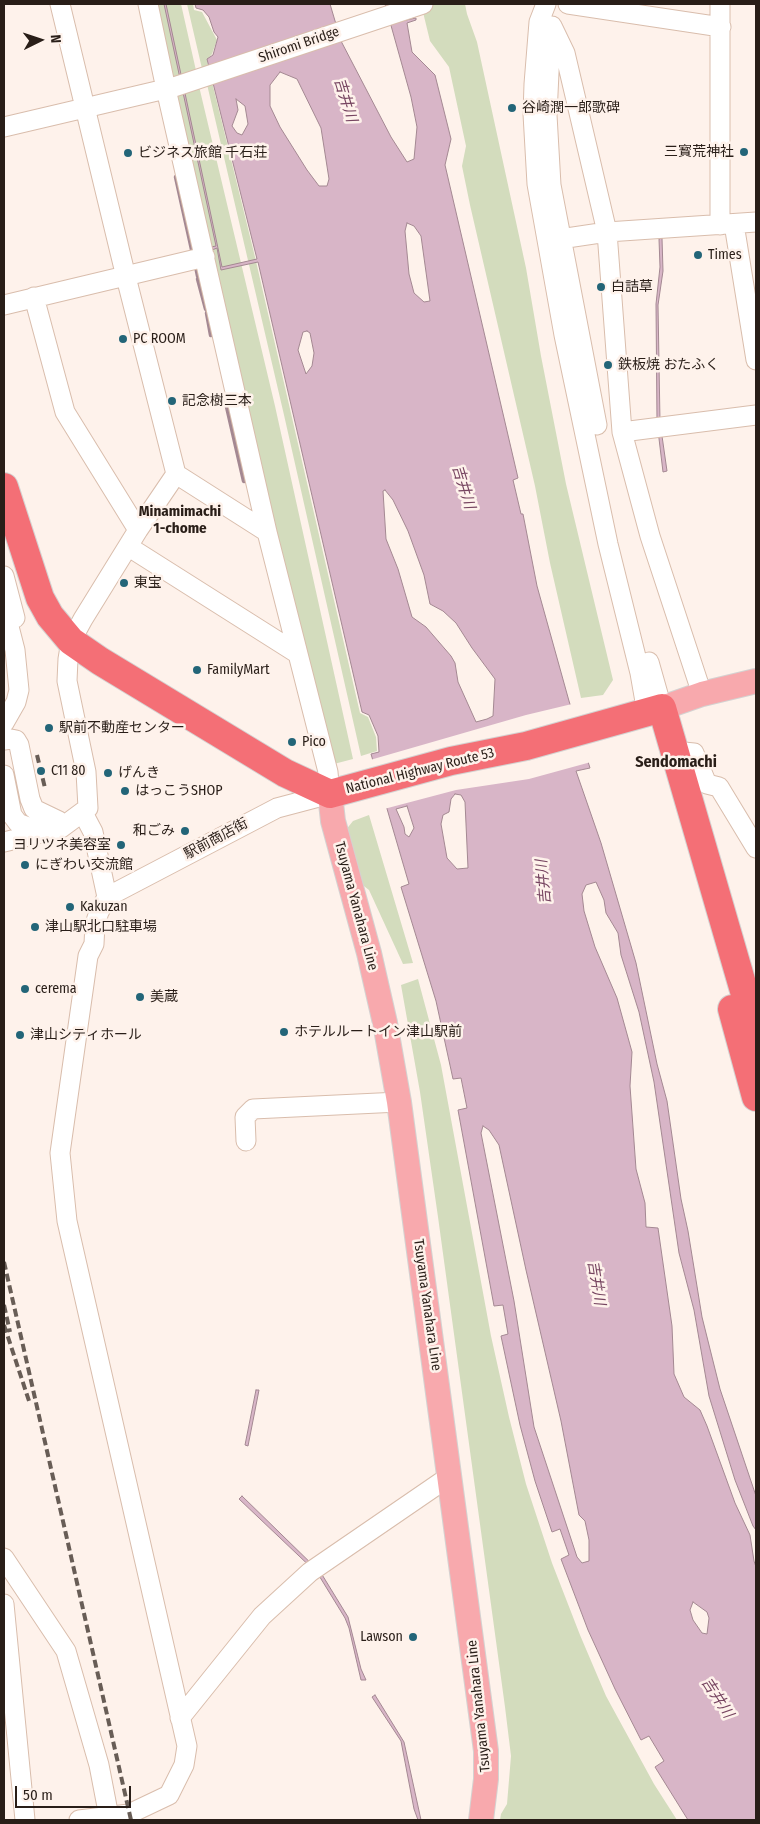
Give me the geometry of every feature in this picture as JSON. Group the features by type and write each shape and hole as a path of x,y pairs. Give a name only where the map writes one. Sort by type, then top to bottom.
{"highway":[{"name":"National Highway Route 53","path":"4,488 40,598 50,616 71,641 100,661 285,772 334,794 451,761 526,746 649,712"},
{"path":"649,712 673,751 756,1032"},
{"path":"649,712 756,1097"}],"main road":[{"path":"649,712 702,694 756,681"},
{"name":"Tsuyama Yanahara Line","path":"334,794 333,822 373,970 385,1023 399,1102 486,1751 486,1779 482,1820"}],"street":[{"path":"60,4 84,109 176,474 267,532"},
{"path":"148,4 170,88 205,258 267,532 334,794"},
{"name":"Shiromi Bridge","path":"4,126 170,88 423,4"},
{"path":"547,4 551,25 547,84 548,152 552,184 560,239 620,543 649,712"},
{"path":"547,4 539,22 534,84 533,114 537,184 564,335 608,544 649,712"},
{"path":"568,4 721,27"},
{"path":"720,4 721,27 715,131 727,225 756,360"},
{"path":"551,25 565,53 607,232 622,432 650,536 702,694"},
{"path":"560,239 607,232 756,222"},
{"path":"4,305 205,258"},
{"path":"34,297 65,412 138,530"},
{"path":"622,432 756,415"},
{"path":"4,842 61,828 73,817 88,808 86,772 67,680 71,641 138,530 176,474"},
{"path":"129,547 298,654"},
{"path":"4,576 23,646 16,702 4,722"},
{"path":"4,607 15,650 18,690"},
{"path":"4,672 8,696 4,722"},
{"path":"4,740 16,740 19,745 30,800 34,809 73,817 93,832 107,897 97,918 94,944 88,956 60,1153 67,1221 187,1746 184,1764 169,1795 140,1815 129,1814 78,1820"},
{"path":"673,751 694,753 706,784 719,787 756,848"},
{"path":"4,774 12,815 18,823 31,828 73,817"},
{"name":"駅前商店街","path":"107,897 276,808 334,794"},
{"path":"246,1141 245,1117 253,1109 399,1102"},
{"path":"180,1718 262,1616 315,1568 450,1476"},
{"path":"4,1558 66,1651 96,1756 109,1817"},
{"path":"4,1604 25,1820"}],"green space":[{"path":"155,4 181,4 197,75 172,83"},
{"path":"187,4 193,4 194,10 202,12 217,40 212,54 207,60 209,70 203,73"},
{"path":"421,4 465,4 477,42 526,268 566,484 613,680 603,695 581,698 550,563 535,486 470,205 462,166 466,146 449,67 430,41"},
{"path":"211,78 255,257 360,713 368,717 376,737 377,751 361,756 206,80"},
{"path":"198,82 275,406 353,759 330,765 173,91"},
{"path":"369,815 413,963 403,964 369,890 360,883 345,831 353,821"},
{"path":"418,979 441,1065 491,1336 526,1484 552,1563 606,1696 654,1784 677,1820 500,1820 507,1804 511,1756 438,1217 420,1092 401,985"}],"water":[{"name":"吉井川","path":"164,4 166,4 222,267 257,259 207,59 213,55 218,37 214,32 209,17 203,10 196,8 195,4 330,4 341,41 391,137 407,162 414,159 417,127 411,97 385,4 402,4 406,20 416,18 416,20 407,23 412,52 435,75 451,139 445,165 518,478 513,480 521,514 523,514 537,586 590,768 576,771 601,843 636,963 657,1064 667,1101 681,1199 702,1317 720,1389 756,1496 756,1530 735,1480 709,1396 694,1310 679,1253 654,1082 639,1012 621,955 618,933 606,913 604,900 596,882 586,885 582,894 584,911 595,947 617,998 632,1052 630,1086 636,1169 645,1203 646,1227 658,1228 672,1326 674,1374 684,1397 700,1410 707,1426 735,1503 750,1535 756,1567 756,1820 688,1820 655,1767 664,1761 649,1736 641,1740 615,1689 588,1630 561,1559 569,1555 560,1529 552,1532 535,1481 520,1425 501,1336 508,1334 503,1305 494,1306 458,1110 467,1108 461,1078 453,1079 436,1001 401,887 409,884 371,754 379,752 378,736 369,715 362,712 258,262 221,270 217,248 212,250 211,247 216,246","holes":["280,72 297,79 321,128 329,179 327,186 319,186 307,170 280,127 270,106 270,85","236,99 245,106 248,124 242,135 237,133 232,126 238,110","407,223 414,226 421,236 430,301 424,302 414,293 409,274 405,231","307,331 310,333 314,353 312,366 306,374 298,350 303,332","385,490 393,500 408,531 424,575 430,604 443,611 456,623 495,679 493,716 476,722 458,682 455,663 451,656 426,627 412,617 398,569 386,539 383,491","455,794 461,795 465,802 468,868 457,869 447,858 441,824 443,815 449,812 451,799","407,806 414,828 409,837 405,834 396,809","483,1126 489,1130 499,1145 561,1421 579,1515 585,1521 589,1540 589,1561 582,1563 577,1557 534,1427 514,1301 481,1133","693,1602 707,1612 709,1618 707,1634 702,1633 693,1620 690,1610"]},
{"path":"662,238 663,271 658,305 660,422 667,471 663,472 657,422 656,304 660,267 659,239"},
{"path":"256,1390 259,1390 248,1446 245,1445"},
{"path":"242,1496 321,1573 348,1617 361,1669 366,1680 361,1680 345,1618 318,1574 239,1499"},
{"path":"375,1695 404,1742 421,1820 418,1820 414,1809 401,1741 372,1697"}],"pier":[{"path":"572,704 591,762 529,779 456,790 384,809 370,760 526,715"}],"waterway":[{"path":"176,177 193,254"},
{"path":"196,266 198,276"},
{"path":"198,279 206,309"},
{"path":"207,313 211,335"},
{"path":"225,398 244,481"}],"railway":[{"path":"37,755 45,788"},
{"path":"4,1262 131,1820"},
{"path":"4,1305 10,1332"},
{"path":"4,1325 29,1401"}],"place":[{"name":"谷崎潤一郎歌碑","path":"512,108"},
{"name":"三寳荒神社","path":"744,152"},
{"name":"ビジネス旅館 千石荘","path":"128,153"},
{"name":"Times","path":"698,255"},
{"name":"白詰草","path":"601,287"},
{"name":"PC ROOM","path":"123,339"},
{"name":"鉄板焼 おたふく","path":"608,365"},
{"name":"記念樹三本","path":"172,401"},
{"name":"東宝","path":"124,583"},
{"name":"FamilyMart","path":"197,670"},
{"name":"駅前不動産センター","path":"49,728"},
{"name":"Pico","path":"292,742"},
{"name":"C11 80","path":"41,771"},
{"name":"げんき","path":"108,773"},
{"name":"はっこうSHOP","path":"125,791"},
{"name":"和ごみ","path":"185,831"},
{"name":"ヨリツネ美容室","path":"121,845"},
{"name":"にぎわい交流館","path":"25,865"},
{"name":"Kakuzan","path":"70,907"},
{"name":"津山駅北口駐車場","path":"35,927"},
{"name":"cerema","path":"25,989"},
{"name":"美蔵","path":"140,997"},
{"name":"ホテルルートイン津山駅前","path":"284,1032"},
{"name":"津山シティホール","path":"20,1035"},
{"name":"Lawson","path":"413,1637"}],"district":[{"name":"Minamimachi 1-chome","path":"180,520"},
{"name":"Sendomachi","path":"676,763"}]}
